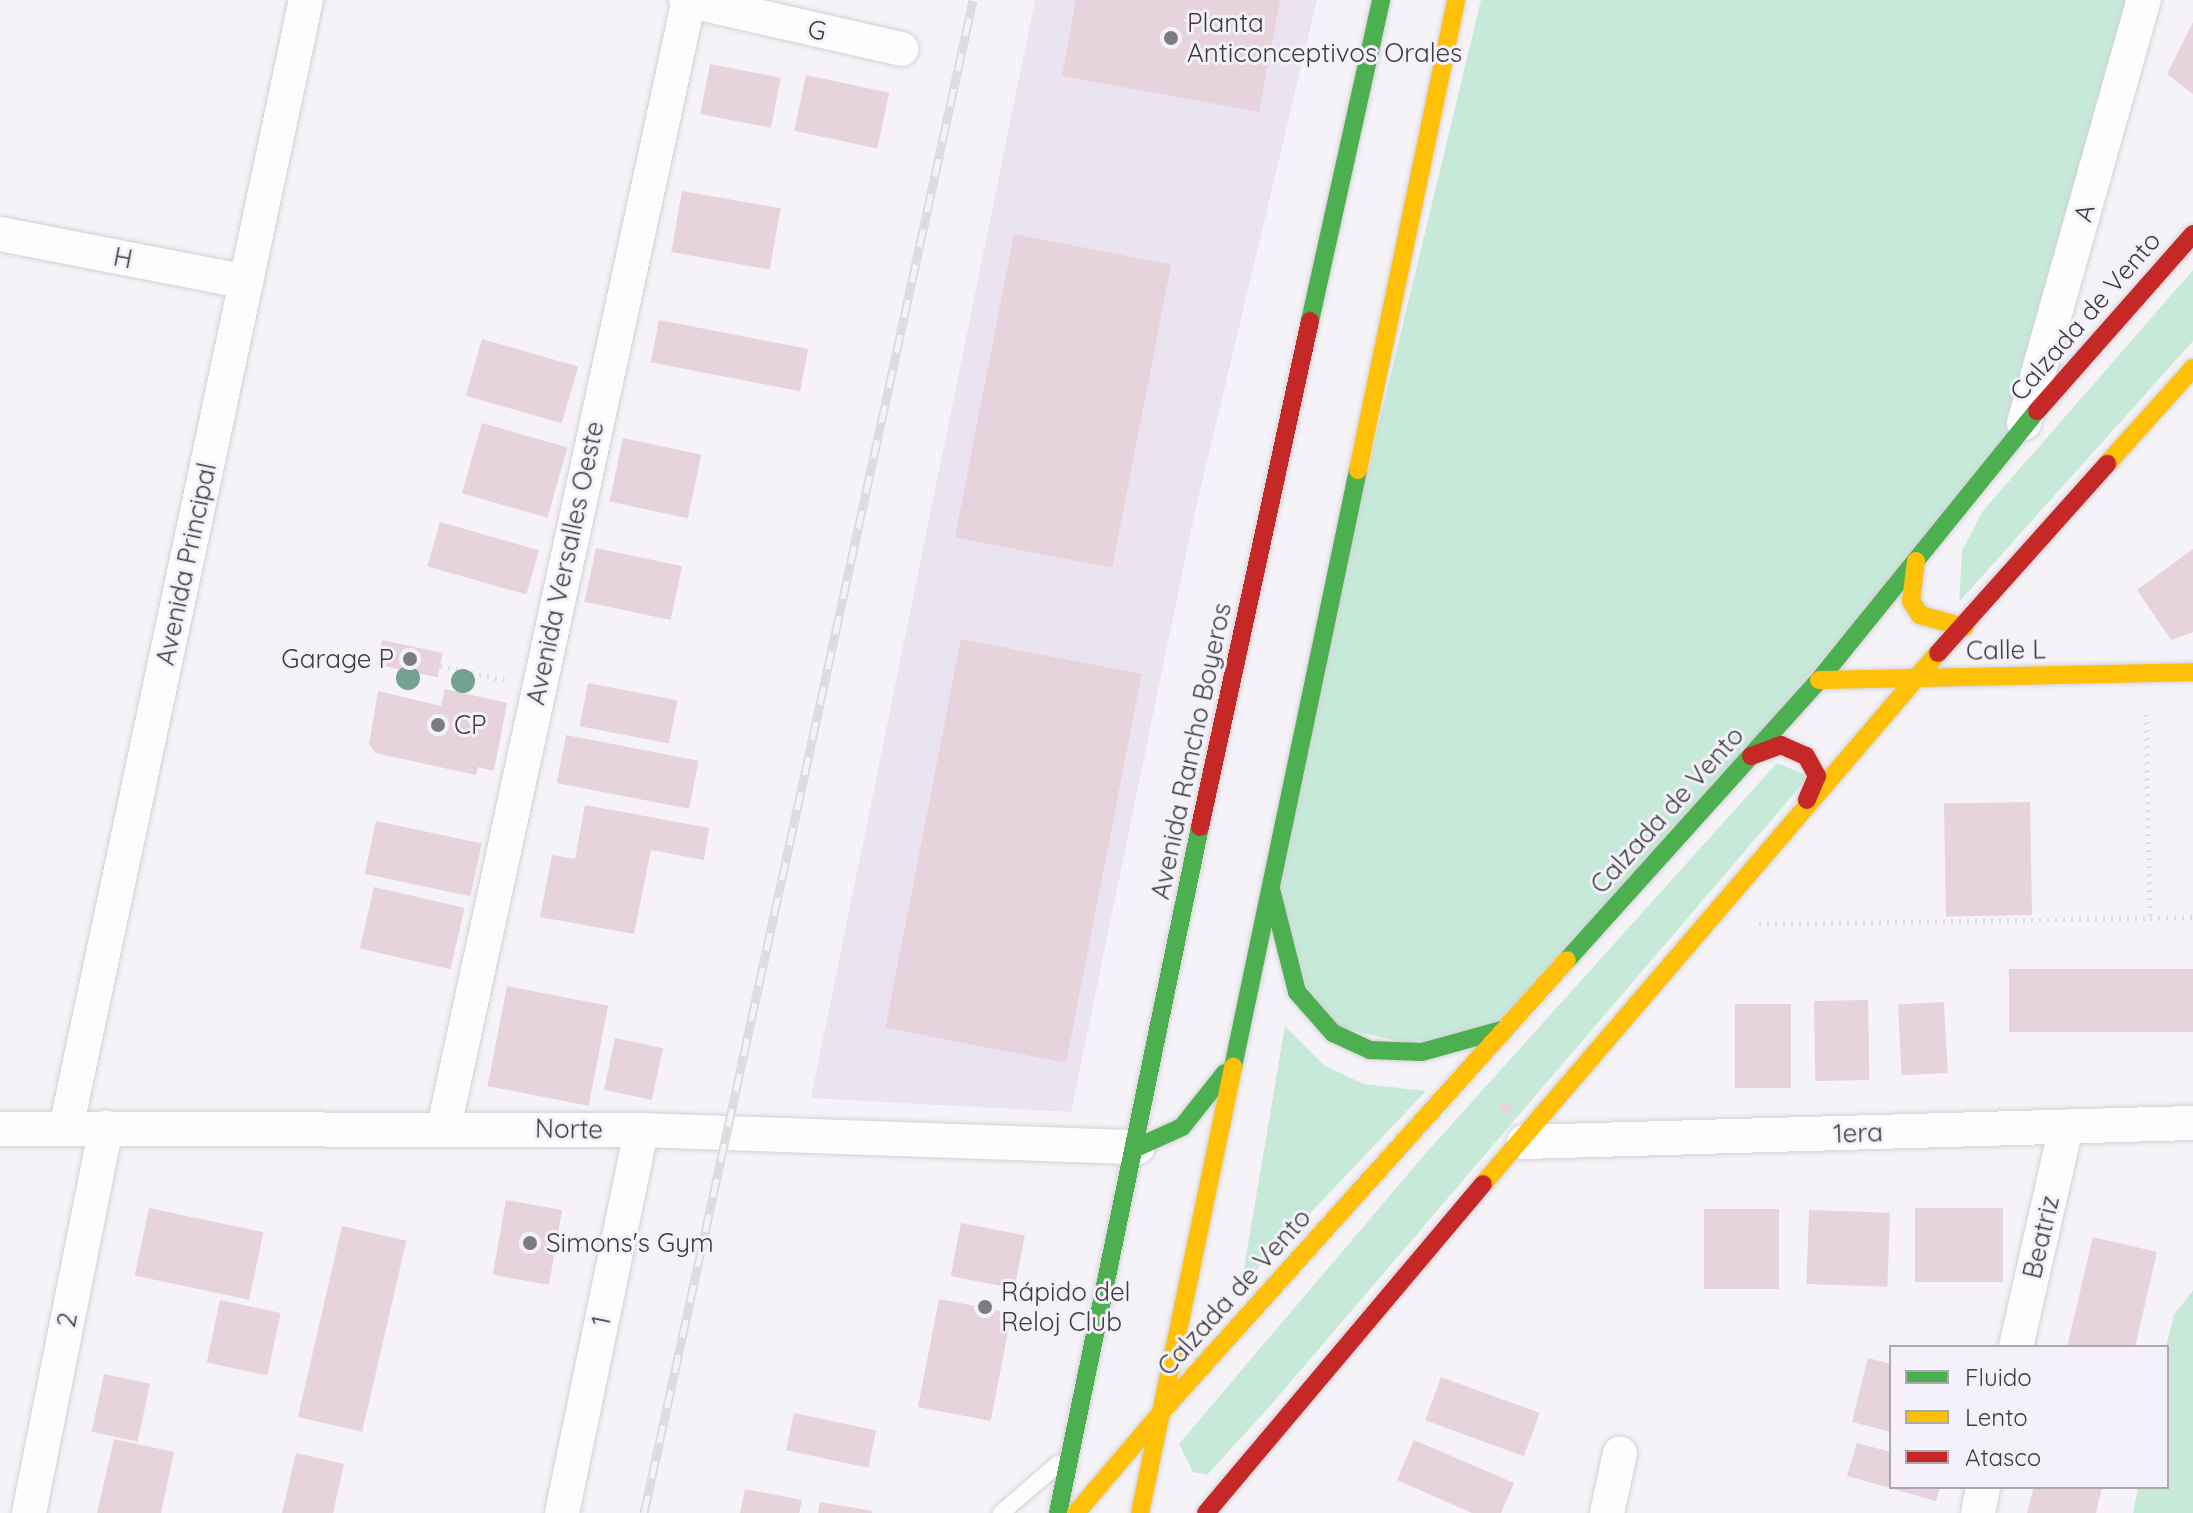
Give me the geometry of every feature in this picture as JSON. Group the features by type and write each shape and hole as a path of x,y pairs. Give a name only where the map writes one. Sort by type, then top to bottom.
{"main road":[{"name":"Avenida Rancho Boyeros","path":"1058,1513 1138,1147 1221,724 1381,0"},
{"path":"1140,1513 1164,1409 1269,880 1456,0"},
{"name":"Calzada de Vento","path":"1076,1513 1164,1409 1819,680 2023,426 2193,234"},
{"path":"1206,1513 1524,1142 1807,800 2193,368"},
{"path":"1916,561 1911,601 1920,615 1964,627"},
{"name":"Calle L","path":"1819,680 2193,672"},
{"path":"1751,756 1781,745 1806,756 1817,776 1807,800"},
{"path":"1269,880 1297,992 1333,1033 1370,1050 1422,1052 1505,1029"},
{"path":"1138,1147 1194,1116 1236,1053"}],"street":[{"name":"Avenida Principal","path":"66,1128 306,0"},
{"name":"G","path":"688,0 902,49"},
{"name":"Avenida Versalles Oeste","path":"444,1127 688,0"},
{"name":"A","path":"2023,426 2144,0"},
{"name":"H","path":"0,234 246,282"},
{"name":"1era","path":"1524,1142 2193,1123"},
{"name":"Norte","path":"0,1129 444,1127 641,1130 1138,1147"},
{"name":"Beatriz","path":"2016,1345 2066,1127"},
{"name":"2","path":"29,1513 106,1128"},
{"name":"1","path":"562,1513 641,1130"},
{"path":"1607,1513 1620,1453"},
{"path":"1978,1513 1983,1489"}],"lane":[{"path":"1001,1513 1071,1452"}],"path":[{"path":"440,666 538,687"},
{"path":"2146,673 2150,918"},
{"path":"1704,925 2193,917"}],"shaded area":[{"path":"1035,0 1317,0 1194,516 1071,1112 811,1098"}],"green space":[{"path":"1481,0 2144,0 2023,426 1505,1029 1436,1050 1320,1023 1269,880"},
{"path":"2193,270 2193,341 1959,602 1962,551 1982,512"},
{"path":"1777,763 1809,776 1270,1406 1207,1475 1193,1472 1179,1444 1425,1154"},
{"path":"1285,1026 1325,1066 1364,1084 1426,1091 1241,1286"},
{"path":"2193,1290 2193,1513 2133,1513 2138,1489 2169,1489 2169,1345 2166,1345 2174,1315"}],"building":[{"name":"Planta Anticonceptivos Orales","path":"1076,0 1280,0 1259,112 1062,76"},
{"path":"2193,22 2193,94 2167,74"},
{"path":"710,64 781,78 771,128 700,114"},
{"path":"806,75 889,93 877,148 794,131"},
{"path":"682,191 780,208 770,269 671,252"},
{"path":"1014,234 1171,265 1112,568 955,537"},
{"path":"659,320 808,349 800,391 651,362"},
{"path":"482,339 578,367 562,423 466,396"},
{"path":"482,423 568,448 547,518 462,493"},
{"path":"623,438 701,455 688,518 609,502"},
{"path":"440,522 539,550 526,595 427,566"},
{"path":"596,548 682,566 671,620 585,602"},
{"path":"2193,549 2193,632 2171,640 2137,590"},
{"path":"961,639 1142,674 1066,1063 885,1028"},
{"name":"Garage P","path":"382,640 443,653 437,677 377,664"},
{"path":"588,683 677,700 669,744 580,726"},
{"name":"CP","path":"445,689 507,703 494,771 478,767 476,775 375,753 369,744 378,691 441,706"},
{"path":"566,735 699,761 689,809 557,783"},
{"path":"2030,802 2032,915 1946,916 1944,804"},
{"path":"585,805 709,828 704,860 651,850 634,934 540,917 552,855 575,859"},
{"path":"376,821 482,843 470,896 365,874"},
{"path":"374,887 465,908 450,969 360,948"},
{"path":"2009,969 2193,969 2193,1032 2009,1032"},
{"path":"507,986 608,1006 589,1106 488,1086"},
{"path":"1868,1000 1869,1080 1815,1081 1814,1001"},
{"path":"1944,1002 1948,1073 1902,1075 1898,1004"},
{"path":"1735,1004 1791,1004 1791,1088 1735,1088"},
{"path":"615,1038 663,1048 652,1100 604,1090"},
{"path":"1506,1102 1512,1108 1506,1114 1500,1108"},
{"path":"506,1200 562,1210 549,1285 493,1275"},
{"path":"149,1208 263,1232 249,1300 135,1275"},
{"path":"1915,1208 2003,1208 2003,1282 1915,1282"},
{"path":"1704,1209 1779,1209 1779,1289 1704,1289"},
{"path":"1809,1210 1890,1213 1887,1287 1806,1284"},
{"path":"961,1223 1025,1235 1015,1288 951,1276"},
{"path":"342,1226 406,1241 362,1432 298,1417"},
{"path":"2093,1237 2157,1252 2135,1345 2067,1345"},
{"path":"939,1299 1012,1313 991,1421 918,1407"},
{"path":"220,1300 281,1313 267,1375 207,1363"},
{"path":"1868,1358 1889,1363 1889,1431 1852,1422"},
{"path":"104,1374 150,1384 138,1441 92,1432"},
{"path":"1441,1377 1540,1413 1524,1456 1425,1420"},
{"path":"794,1413 876,1430 868,1468 786,1450"},
{"path":"114,1439 174,1452 161,1513 97,1513"},
{"path":"1414,1440 1514,1483 1501,1513 1472,1513 1397,1480"},
{"path":"1857,1443 1889,1451 1889,1488 1847,1476"},
{"path":"296,1453 344,1464 333,1513 282,1513"},
{"path":"745,1489 802,1500 799,1513 740,1513"},
{"path":"1893,1489 1939,1489 1936,1501"},
{"path":"2033,1489 2102,1489 2096,1513 2027,1513"},
{"path":"820,1502 872,1511 872,1513 818,1513"}],"railway":[{"path":"644,1513 973,0"}],"traffic: fast":[{"path":"1310,321 1381,0"},
{"path":"1567,960 1819,680 2037,411"},
{"path":"1233,1067 1358,470"},
{"path":"1058,1513 1200,827"},
{"path":"1272,893 1297,992 1333,1033 1370,1050 1422,1052 1505,1029"},
{"path":"1138,1147 1182,1127 1225,1073"}],"traffic: slow":[{"path":"1358,470 1456,0"},
{"path":"2107,464 2193,368"},
{"path":"1916,561 1911,601 1920,615 1964,627"},
{"path":"1483,1184 1938,653"},
{"path":"1819,680 2193,672"},
{"path":"1164,1409 1567,960"},
{"path":"1140,1513 1233,1067"},
{"path":"1076,1513 1160,1414"}],"traffic: jam":[{"path":"2037,411 2193,234"},
{"path":"1200,827 1310,321"},
{"path":"1938,653 2107,464"},
{"path":"1751,756 1781,745 1806,756 1817,776 1807,800"},
{"path":"1206,1513 1483,1184"}],"place":[{"name":"Planta Anticonceptivos Orales","path":"1171,38"},
{"name":"Garage P","path":"410,659"},
{"name":"CP","path":"438,725"},
{"name":"Simons's Gym","path":"530,1243"},
{"name":"Rápido del Reloj Club","path":"985,1307"}]}
